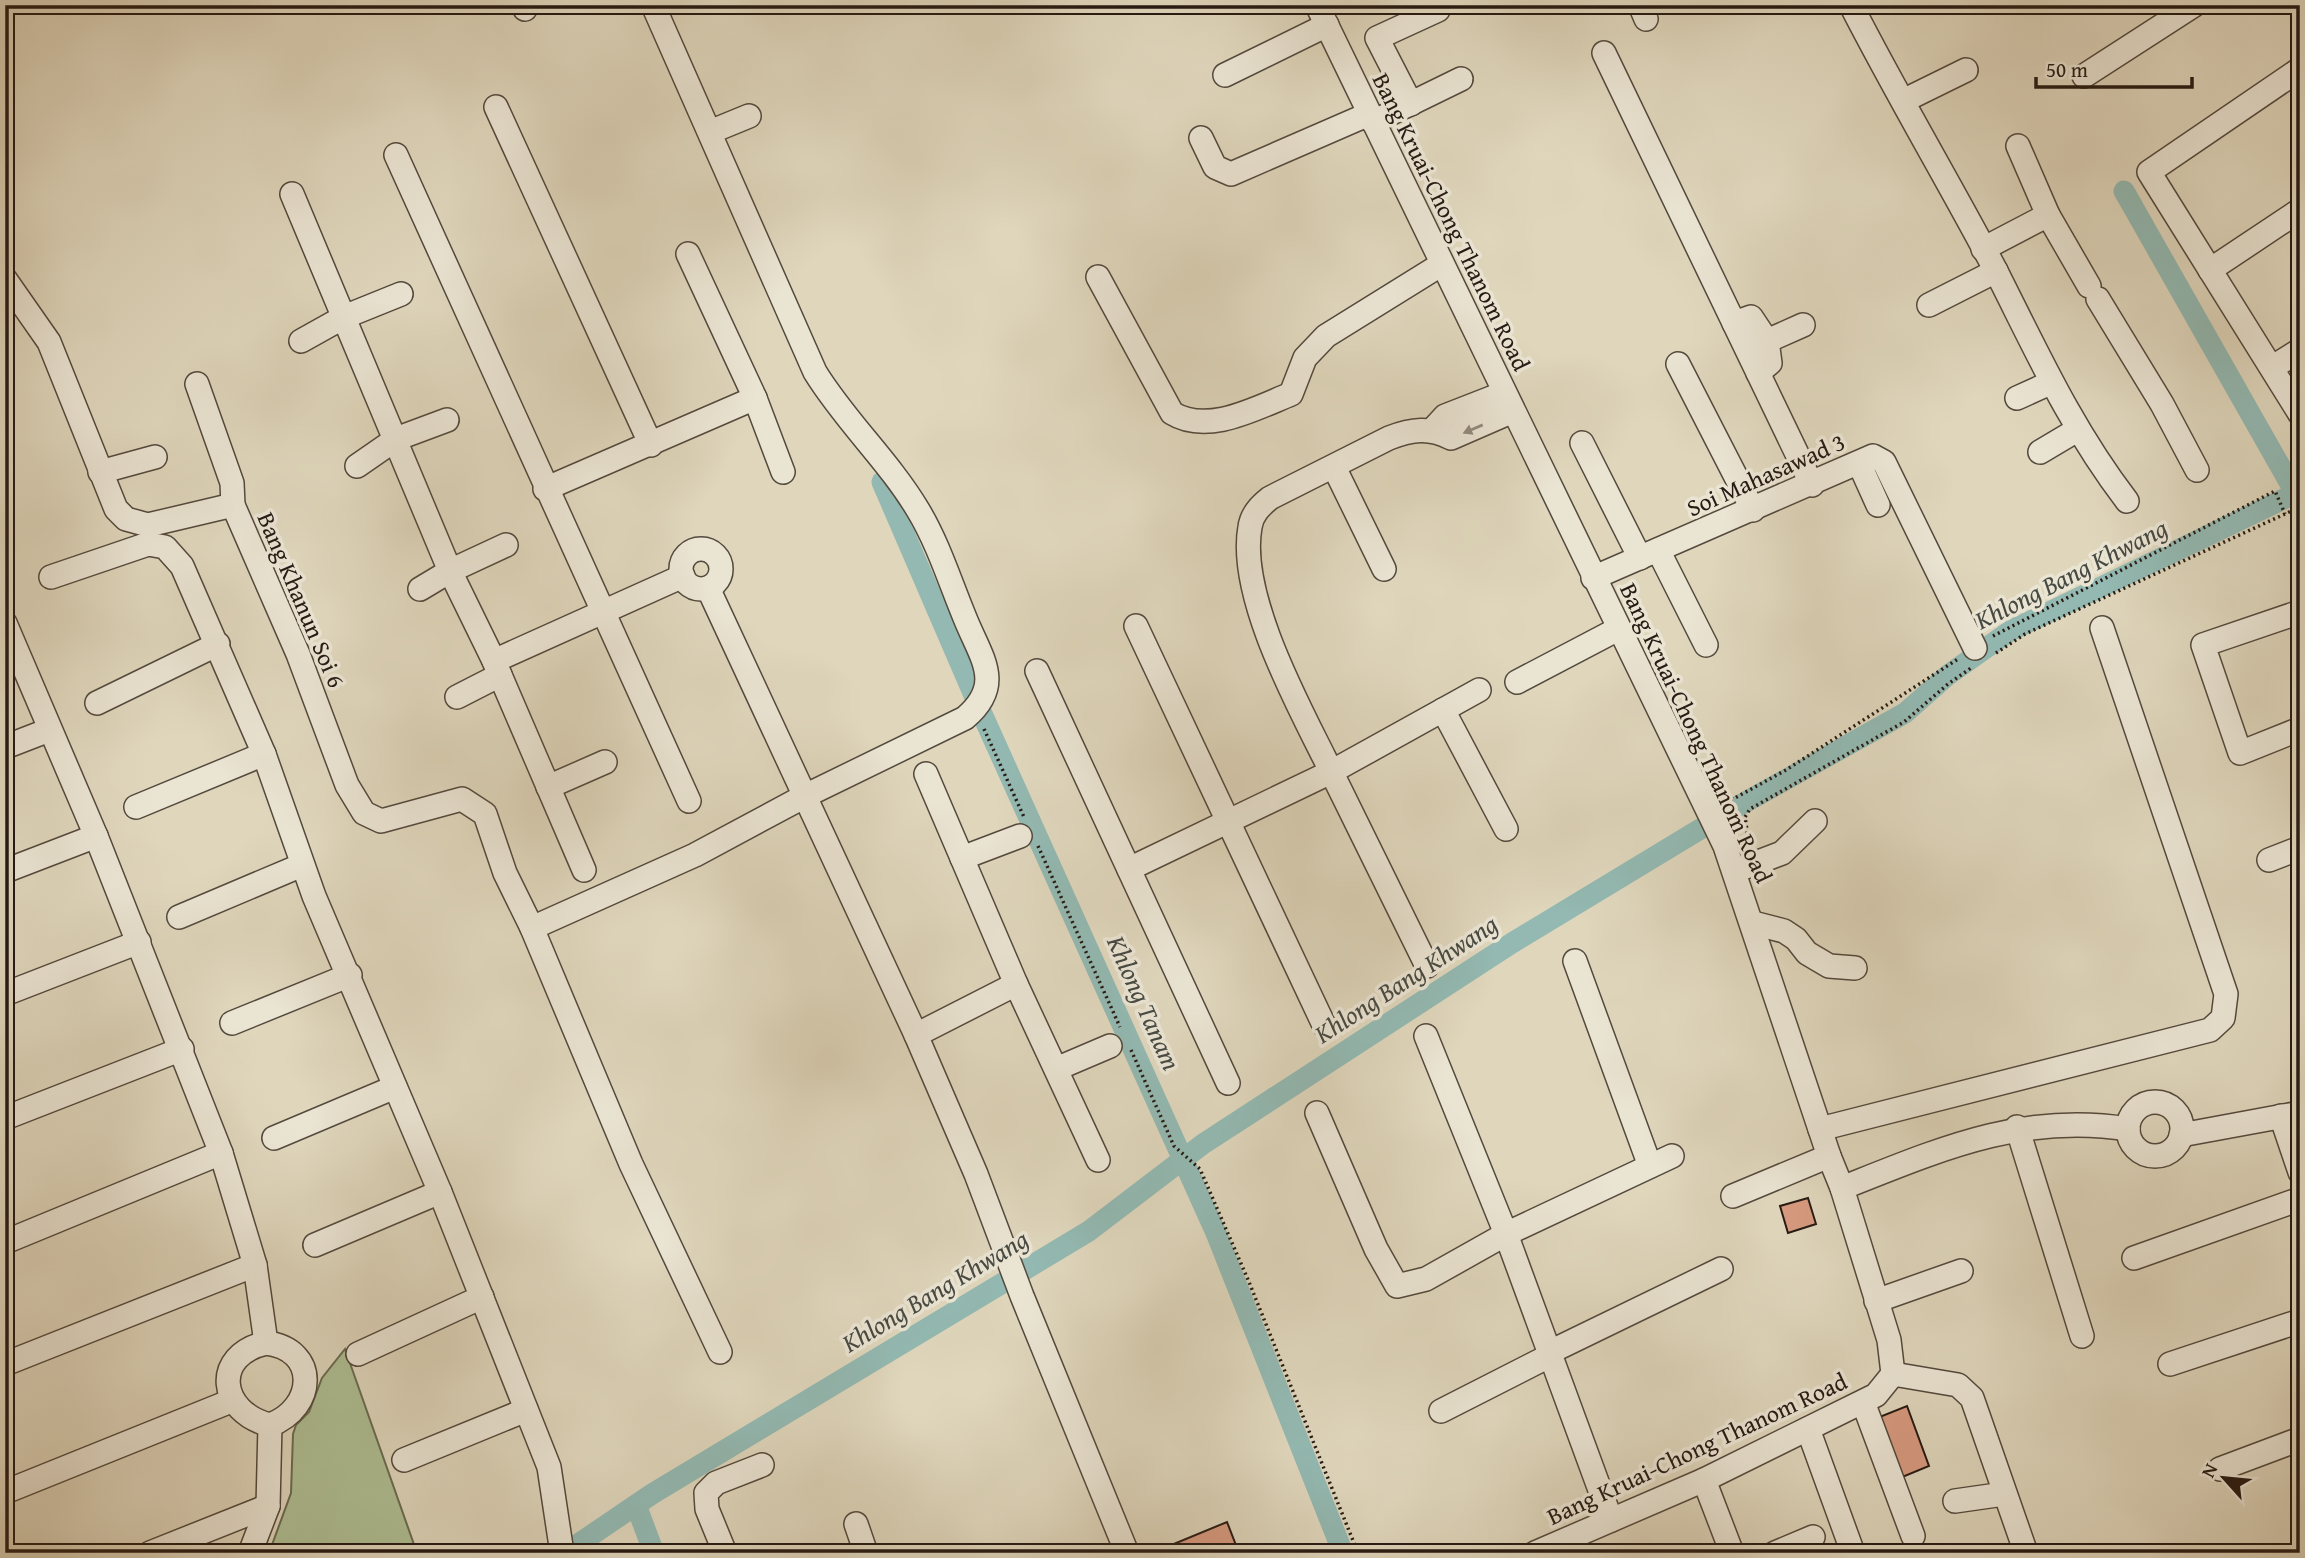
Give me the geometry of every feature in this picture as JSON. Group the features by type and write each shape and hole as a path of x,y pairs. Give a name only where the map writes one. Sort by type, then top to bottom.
{"street":[{"path":"532,928 695,855 805,796 965,718 980,705 989,673 919,511 888,467 834,402 815,372 653,5"},
{"path":"1851,5 1996,271 2050,383 2077,430 2127,501"},
{"path":"2084,76 2194,5"},
{"path":"1341,55 1438,10"},
{"path":"1225,75 1322,15"},
{"name":"Bang Kruai-Chong Thanom Road","path":"1322,15 1732,863 1842,1188 1889,1340 1893,1374 1876,1395 1704,1480 1535,1553"},
{"path":"1377,38 1410,104"},
{"path":"1604,53 1812,485"},
{"path":"2300,69 2149,172 2300,414"},
{"path":"1903,101 1966,70"},
{"path":"1201,138 1215,167 1230,174 1410,104 1461,79"},
{"path":"496,107 651,445"},
{"path":"710,132 749,116"},
{"path":"2018,146 2048,215 2156,392 2197,470"},
{"path":"396,155 545,489 689,801"},
{"path":"292,194 450,571 497,668 584,870"},
{"path":"2210,270 2300,210"},
{"path":"1983,249 2048,215"},
{"path":"688,254 755,398 783,472"},
{"path":"1098,277 1172,413 1184,421 1197,421 1237,416 1291,394 1305,358 1326,336 1442,264"},
{"path":"1929,305 1996,271"},
{"name":"Bang Khanun Soi 6","path":"5,279 49,342 83,421 116,509 134,522 148,524 233,505 298,654 347,785 364,813 381,821 462,799 485,814 505,873 532,928 661,1231 720,1352"},
{"path":"301,341 344,317 401,294"},
{"path":"1734,323 1751,317 1767,341 1770,363 1758,373"},
{"path":"1767,341 1803,325"},
{"path":"2278,375 2300,350"},
{"path":"1678,364 1752,510"},
{"path":"2018,398 2050,383"},
{"path":"197,384 232,483 233,505"},
{"path":"545,489 755,398"},
{"path":"1427,966 1272,649 1253,577 1250,526 1258,508 1270,498 1404,432 1433,429 1446,416 1509,402"},
{"path":"357,466 396,439 447,420"},
{"path":"2040,452 2077,430"},
{"path":"1582,443 1706,645"},
{"name":"Soi Mahasawad 3","path":"1593,578 1812,485 1873,456 1884,462 1982,655"},
{"path":"100,472 155,457"},
{"path":"1859,463 1878,505"},
{"path":"1334,467 1384,569"},
{"path":"51,577 148,544 165,547 182,565 264,754 302,864 440,1192 549,1467 562,1553"},
{"path":"420,589 450,571 506,545"},
{"path":"694,550 709,551 720,562 720,577 708,588 693,587 683,576 681,569 688,555 694,550"},
{"path":"457,696 497,668 603,610 683,576"},
{"path":"708,588 916,1035 976,1174 1022,1296 1127,1553"},
{"path":"2300,612 2203,645 2240,752 2300,729"},
{"path":"5,623 183,1049 221,1153 255,1265 266,1343"},
{"path":"1136,626 1324,1025"},
{"path":"1820,1129 2210,1030 2223,1018 2226,994 2102,628"},
{"path":"1517,682 1618,629"},
{"path":"97,703 218,644"},
{"path":"1037,671 1228,1083"},
{"path":"1129,869 1331,772 1479,690"},
{"path":"1444,710 1506,829"},
{"path":"5,747 49,730"},
{"path":"136,807 264,754"},
{"path":"548,787 605,762"},
{"path":"926,774 1016,984 1098,1160"},
{"path":"1732,863 1782,853 1815,821"},
{"path":"962,858 1027,833"},
{"path":"5,871 96,836"},
{"path":"2269,860 2300,848"},
{"path":"179,917 302,864"},
{"path":"1753,923 1784,931 1796,939 1807,953 1829,966 1855,968"},
{"path":"5,995 139,942"},
{"path":"1574,961 1650,1166"},
{"path":"232,1023 349,975"},
{"path":"916,1035 1016,984"},
{"path":"1426,1036 1506,1234 1611,1520"},
{"path":"1056,1069 1120,1041"},
{"path":"5,1118 183,1049"},
{"path":"274,1138 395,1087"},
{"path":"2159,1102 2175,1111 2182,1127 2178,1143 2165,1154 2148,1156 2133,1146 2128,1129 2130,1120 2141,1106 2159,1102"},
{"path":"1317,1114 1376,1249 1396,1286 1426,1279 1506,1234 1672,1156"},
{"path":"2181,1135 2290,1115 2300,1172"},
{"path":"1842,1188 1937,1151 2017,1127 2092,1123 2128,1129"},
{"path":"2017,1127 2082,1336"},
{"path":"5,1242 221,1153"},
{"path":"1733,1196 1829,1156"},
{"path":"315,1245 440,1192"},
{"path":"2134,1258 2300,1199"},
{"path":"5,1364 255,1265"},
{"path":"1441,1411 1721,1269"},
{"path":"1876,1301 1961,1271"},
{"path":"358,1354 482,1297"},
{"path":"2170,1364 2300,1321"},
{"path":"266,1343 288,1349 297,1357 306,1388 295,1411 287,1419 270,1425 243,1415 231,1401 229,1379 232,1366 240,1354 266,1343"},
{"path":"1893,1374 1958,1385 1972,1398 2026,1553"},
{"path":"5,1492 231,1401"},
{"path":"1863,1402 1913,1536"},
{"path":"404,1460 526,1410"},
{"path":"250,1553 268,1506 270,1425"},
{"path":"1808,1429 1853,1553"},
{"path":"2220,1469 2300,1439"},
{"path":"725,1553 708,1509 706,1493 716,1483 762,1465"},
{"path":"1704,1480 1732,1553"},
{"path":"1955,1502 2004,1493"},
{"path":"150,1553 268,1506"},
{"path":"856,1524 866,1553"},
{"path":"1775,1553 1813,1537"}],"path":[{"path":"2275,491 2284,513"},
{"path":"1732,863 1749,844 1750,835 1745,817 1750,809 1904,722 1982,655 2284,513 2300,508"},
{"path":"979,718 1120,1041 1174,1146 1200,1169 1250,1282 1357,1553"}],"green space":[{"path":"345,1349 417,1553 269,1553 291,1493 293,1434 296,1425 309,1412 322,1378"}],"building":[{"path":"1808,1198 1816,1224 1788,1233 1780,1206"},
{"path":"1907,1406 1929,1466 1900,1478 1877,1418"},
{"path":"1227,1522 1239,1553 1152,1553"}],"waterway":[{"path":"2124,191 2296,494"},
{"name":"Khlong Tanam","path":"882,482 983,716 1216,1233 1343,1553"},
{"name":"Khlong Bang Khwang","path":"565,1553 652,1494 1089,1231 1203,1144 1512,943 1735,808 1905,713 1948,675 2010,631 2300,491"},
{"path":"636,1505 654,1553"}]}
